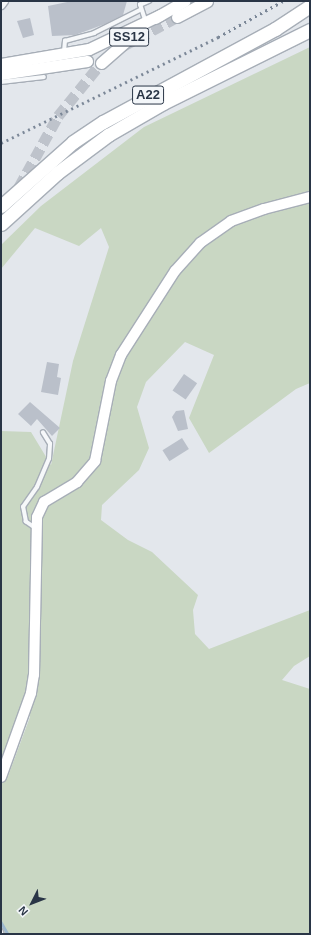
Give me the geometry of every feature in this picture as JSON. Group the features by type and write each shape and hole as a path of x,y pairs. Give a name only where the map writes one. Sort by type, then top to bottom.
{"highway":[{"name":"A22","path":"1,206 67,147 103,122 268,33 310,6"},
{"name":"A22","path":"1,224 57,173 108,135 163,103 310,30"}],"main road":[{"name":"SS12","path":"101,63 160,15 184,1"},
{"path":"177,18 207,1"},
{"path":"1,64 65,55 89,48 160,15"},
{"path":"1,74 87,61"}],"street":[{"path":"1,5 4,1"},
{"path":"1,777 31,693 34,675 35,528 44,502 77,482 95,461 111,381 121,355 175,271 200,243 231,221 264,209 310,197"}],"lane":[{"path":"145,21 140,10 140,5 149,1"},
{"path":"65,55 65,41 94,33 140,10"},
{"path":"1,82 44,77"},
{"path":"35,528 26,522 23,507 37,486 49,459 50,444 44,432"},
{"path":"1,930 2,934"}],"green space":[{"path":"310,47 310,383 296,389 209,453 189,418 214,355 185,342 146,382 137,407 149,448 139,470 102,505 101,520 128,540 152,552 198,595 193,610 195,634 209,649 310,610 310,656 294,666 282,680 310,689 310,934 1,934 1,783 8,776 30,717 23,699 1,766 1,431 31,432 51,465 73,361 109,247 101,228 79,246 35,228 1,269 1,245 41,206 144,127"}],"building":[{"path":"72,1 127,1 123,15 105,24 75,35 52,36 48,6"},
{"path":"30,18 34,35 23,38 17,21"},
{"path":"47,362 59,364 57,377 61,378 58,395 41,392"},
{"path":"184,374 197,383 186,400 173,390"},
{"path":"30,402 60,428 52,436 37,419 31,426 18,414"},
{"path":"184,410 188,429 178,431 172,417 176,411"},
{"path":"182,438 189,449 169,461 162,450"}],"waterway":[{"path":"1,922 8,934"}],"tunnel":[{"path":"123,46 177,17"},
{"path":"19,187 58,116 101,63"}],"railway":[{"path":"1,143 218,37 283,1"}]}
